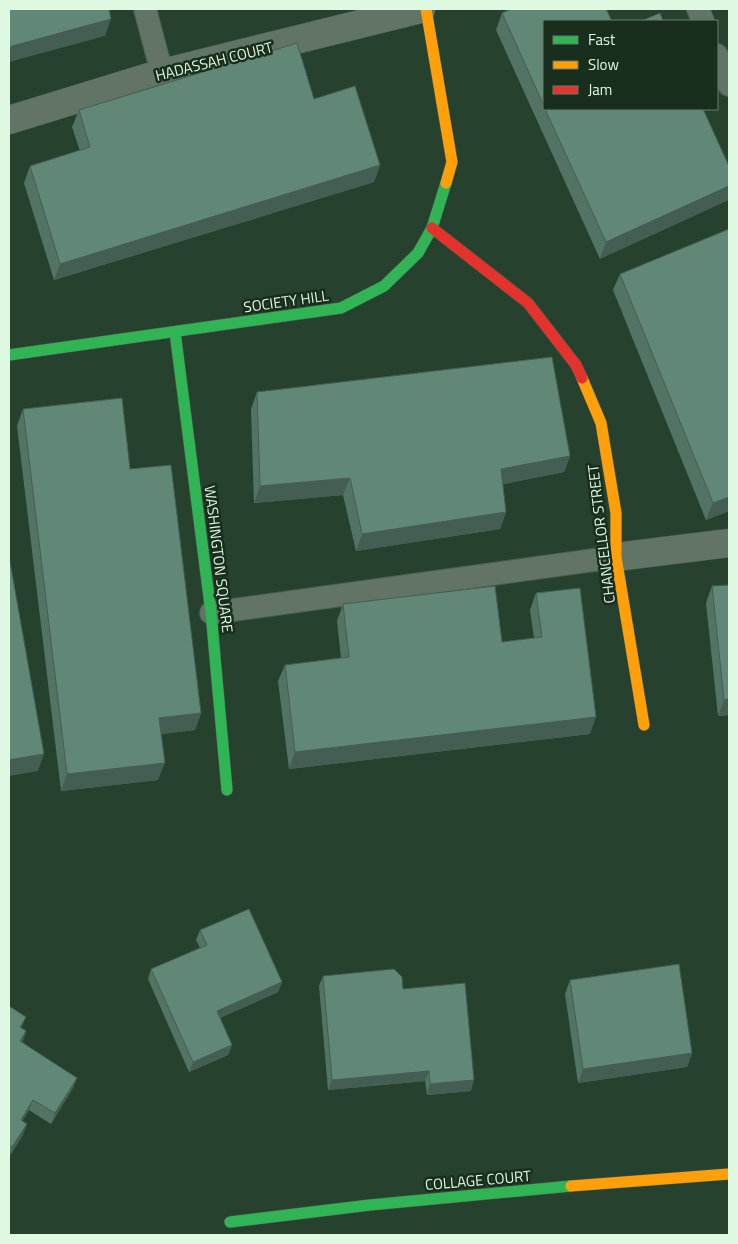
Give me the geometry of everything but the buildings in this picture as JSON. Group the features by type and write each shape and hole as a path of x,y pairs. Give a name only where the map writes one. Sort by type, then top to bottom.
{"street":[{"name":"HADASSAH COURT","path":"9,120 162,73 421,9"},
{"name":"SOCIETY HILL","path":"9,355 341,308 384,286 418,253 432,228 452,162 426,9"},
{"name":"CHANCELLOR STREET","path":"432,228 528,303 576,365 601,424 616,513 616,557 644,725"},
{"name":"WASHINGTON SQUARE","path":"175,332 212,613 227,790"},
{"path":"616,557 729,543"},
{"name":"COLLAGE COURT","path":"230,1222 507,1191 729,1174"}],"lane":[{"path":"145,9 162,73"},
{"path":"718,58 729,85"},
{"path":"212,613 616,557"}],"traffic: fast":[{"path":"9,355 341,308 384,286 418,253 432,228 446,183"},
{"path":"175,332 211,613 227,790"},
{"path":"230,1222 370,1205 571,1186"}],"traffic: slow":[{"path":"426,9 452,162 446,183"},
{"path":"582,378 601,423 616,513 616,557 644,725"},
{"path":"571,1186 729,1174"}],"traffic: jam":[{"path":"432,228 528,303 576,365 582,378"}]}
